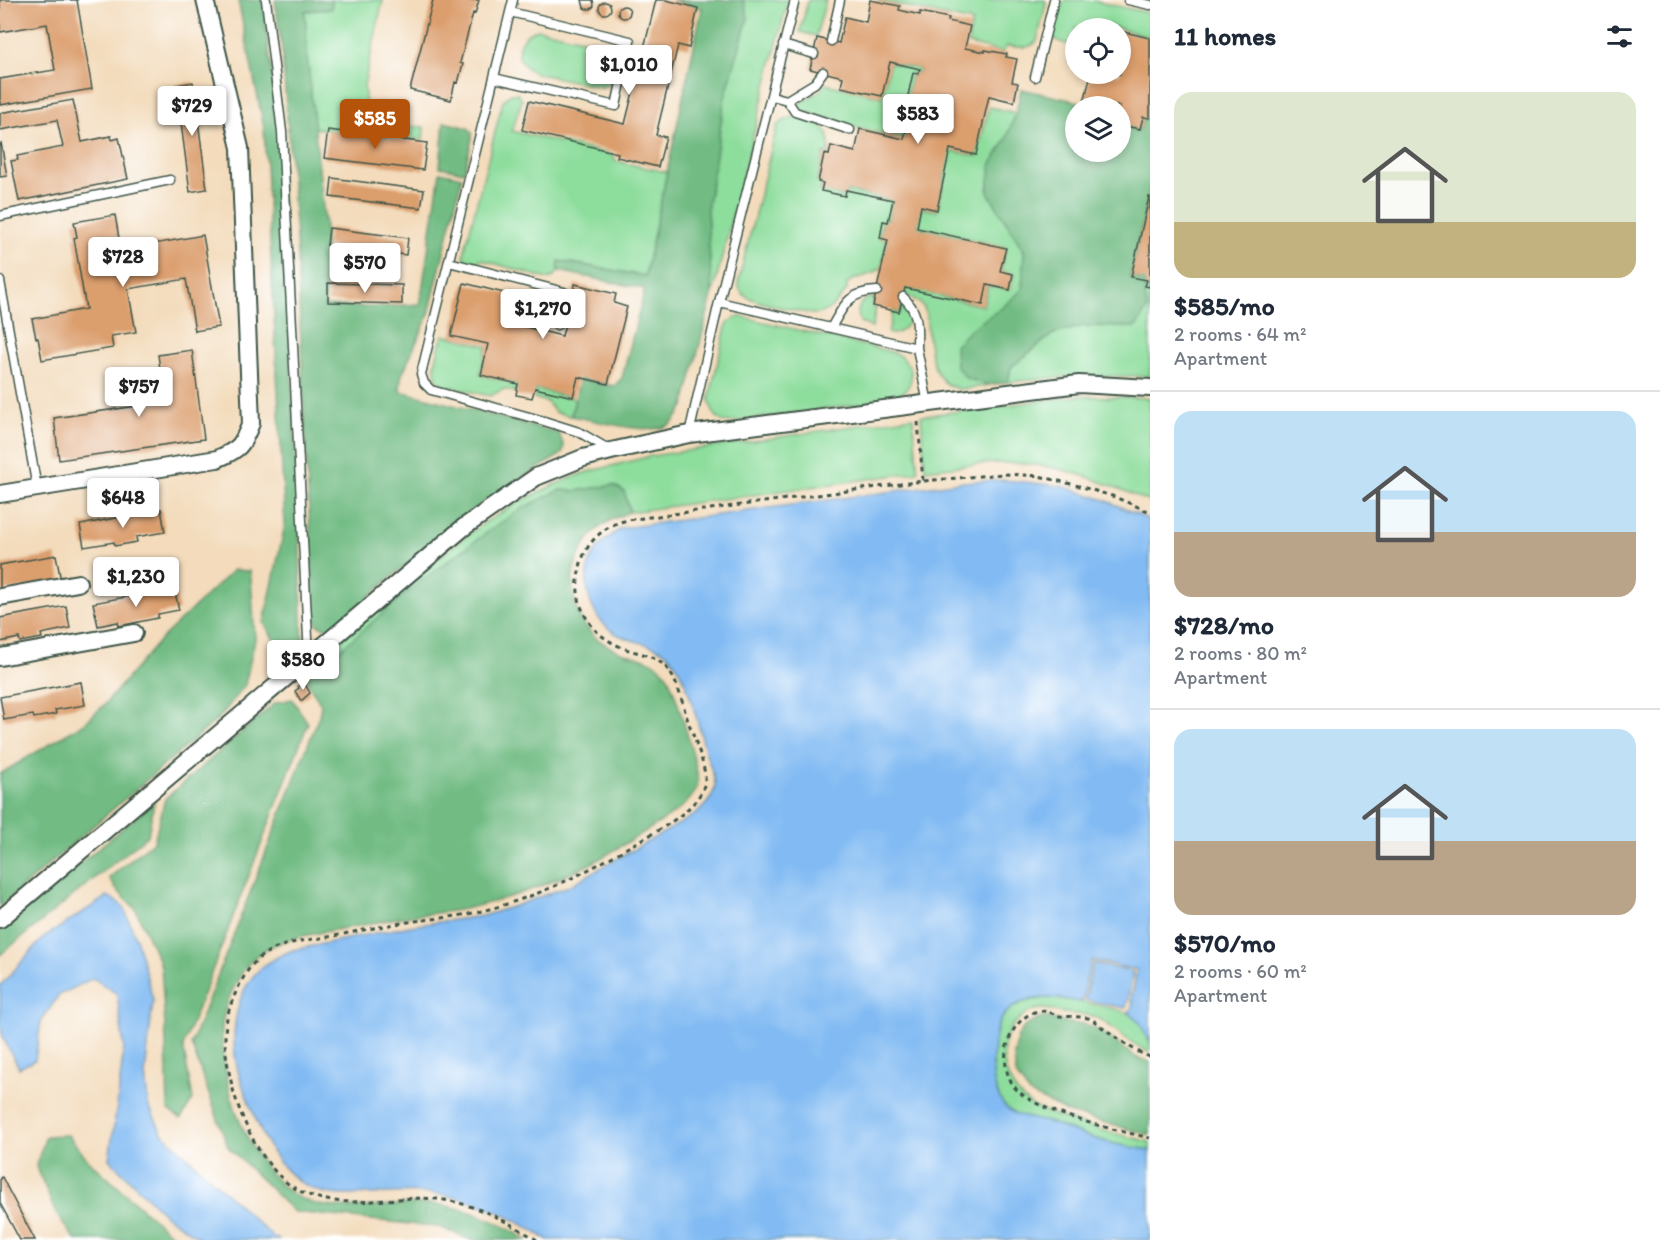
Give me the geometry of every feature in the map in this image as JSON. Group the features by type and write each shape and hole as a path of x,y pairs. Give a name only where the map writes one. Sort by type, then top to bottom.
{"street":[{"path":"0,494 217,459 243,444 251,423 240,148 206,0"},
{"path":"0,919 464,527 536,477 583,458 688,434 1079,384 1150,388"},
{"path":"0,597 78,583"},
{"path":"0,657 134,633"}],"lane":[{"path":"266,0 283,144 309,657"},
{"path":"513,0 421,374 424,383 431,390 579,432 610,451"},
{"path":"688,434 795,0"},
{"path":"831,41 840,0"},
{"path":"1035,78 1054,0"},
{"path":"1128,0 1150,5"},
{"path":"494,78 616,106 630,41 510,12"},
{"path":"783,45 814,54"},
{"path":"787,100 815,83 824,72"},
{"path":"772,96 787,100 795,112 850,130"},
{"path":"0,216 170,180"},
{"path":"448,262 564,292 557,325"},
{"path":"0,281 37,488"},
{"path":"831,328 846,302 866,291 877,291"},
{"path":"903,297 912,305 917,322 922,405"},
{"path":"719,302 917,348"}],"path":[{"path":"922,405 923,481"},
{"path":"537,1240 496,1216 465,1205 438,1199 339,1202 318,1199 296,1189 280,1178 257,1147 242,1114 232,1084 225,1046 225,1022 244,975 258,959 274,950 293,943 408,922 467,914 514,902 572,880 596,867 686,812 701,793 705,778 677,686 668,669 654,657 609,641 597,632 586,618 580,605 577,588 578,572 586,550 598,535 615,524 635,519 923,481 1003,474 1040,476 1079,486 1112,496 1150,512"},
{"path":"1150,1057 1131,1047 1091,1019 1062,1016 1043,1011 1034,1012 1022,1020 1012,1030 1006,1046 1007,1069 1010,1078 1016,1089 1030,1101 1074,1118 1150,1138"}],"green space":[{"path":"238,0 263,0 279,132 299,521 303,649 287,662 264,623 285,525 264,128"},
{"path":"275,0 332,0 331,9 305,11 307,54 325,226 325,306 380,307 420,304 440,172 462,177 429,314 401,377 400,391 559,433 564,447 562,454 456,521 335,626 325,628 318,625 314,616 296,237 282,50"},
{"path":"332,0 383,0 364,85 366,106 379,124 424,127 423,140 314,128 305,11 331,9"},
{"path":"672,0 740,0 744,2 748,18 725,97 707,210 712,296 684,406 669,425 649,429 606,424 571,416 580,379 614,386 622,378 645,289 558,271 559,261 645,276 702,8"},
{"path":"740,0 788,0 712,296 707,210 725,97 748,18 744,2"},
{"path":"808,0 826,0 816,36 800,32"},
{"path":"877,0 1045,0 1046,4 1037,41 1027,47 1007,46 1003,52 968,44 972,22"},
{"path":"1065,0 1089,0 1150,13 1150,37 1131,32 1131,18 1065,18 1065,43 1060,42 1052,34"},
{"path":"538,29 604,44 612,48 620,60 619,73 609,84 601,87 535,73 522,63 518,50 524,38"},
{"path":"890,63 919,69 918,73 912,72 904,109 910,111 903,138 860,129 799,110 799,103 819,92 826,84 882,97"},
{"path":"1021,89 1065,99 1065,162 1131,162 1131,128 1140,130 1144,118 1150,119 1150,190 1130,277 1145,281 1147,309 1136,327 1083,326 1053,334 1011,367 1008,382 989,385 966,378 956,366 955,345 972,328 1003,307 1022,290 1024,251 988,192 991,165 1006,140 1016,113"},
{"path":"517,93 522,100 512,131 614,155 615,161 667,172 645,276 560,261 554,277 547,279 480,259 478,266 465,261 464,253 503,101 509,95"},
{"path":"989,107 1016,113 1006,140 991,165 988,192 1024,251 1022,290 1003,307 966,378 989,385 959,389 942,380 934,366 924,308 905,294 906,288 983,306 988,286 1010,290 1014,274 1001,271 1006,247 918,227 922,208 937,211 951,151 977,156"},
{"path":"792,117 816,122 826,131 829,144 828,154 824,153 817,182 822,183 820,191 845,197 847,191 892,201 888,220 883,220 879,238 887,240 881,270 878,269 876,272 852,280 847,284 847,290 837,302 824,312 813,314 754,300 741,292 738,283 777,126"},
{"path":"444,122 468,128 472,132 464,172 440,167"},
{"path":"1144,287 1150,289 1150,376 1076,376 1008,382 1011,367 1053,334 1083,326 1136,327 1147,309"},
{"path":"874,297 872,307 876,308 872,328 860,322 858,313 862,302"},
{"path":"902,305 906,309 909,322 895,334 888,333 893,311 900,313"},
{"path":"737,317 892,352 907,363 911,377 910,384 899,396 890,400 730,422 722,421 713,412 709,399 726,327"},
{"path":"443,335 487,346 480,375 517,384 515,392 504,389 490,396 443,385 438,380 435,369"},
{"path":"536,389 575,399 571,416 555,412 547,402 534,398"},
{"path":"1078,396 1150,398 1150,502 1080,475 1051,467 994,463 925,470 921,416"},
{"path":"913,417 918,472 630,512 624,492 613,485 575,491 560,490 523,508 489,531 417,584 335,654 303,674 302,672 484,523 556,484 584,473 651,456"},
{"path":"613,485 624,491 630,512 604,524 586,542 574,569 574,600 586,628 598,640 616,650 655,663 665,672 679,708 697,774 697,788 693,795 660,823 592,863 530,890 464,909 404,917 309,935 269,948 253,959 240,976 223,1016 223,1051 235,1110 259,1157 280,1184 293,1194 324,1206 433,1204 458,1208 506,1227 527,1240 471,1240 439,1227 294,1212 228,1147 191,1044 319,716 321,705 303,674 335,654 417,584 523,508 560,490 575,491"},
{"path":"233,570 250,571 251,579 255,639 245,685 220,717 0,906 0,774 85,723 105,704 161,639"},
{"path":"292,699 308,723 183,1046 193,1099 181,1119 168,1110 161,966 135,908 116,889 109,878 154,841 165,799 275,703"},
{"path":"154,802 148,835 0,955 0,930"},
{"path":"1046,998 1096,1005 1133,1016 1143,1026 1150,1042 1150,1053 1093,1016 1046,1009 1034,1010 1015,1023 1004,1045 1006,1071 1018,1094 1028,1103 1061,1118 1150,1142 1150,1150 1102,1141 1052,1123 1024,1117 1009,1110 1002,1102 995,1086 993,1070 995,1038 1001,1021 1004,1015 1018,1004"},
{"path":"1043,1017 1074,1024 1085,1024 1100,1031 1137,1058 1150,1062 1150,1135 1069,1113 1030,1094 1016,1075 1014,1055 1018,1036 1025,1026"},
{"path":"68,1135 88,1160 168,1232 181,1240 75,1240 55,1212 36,1165 46,1136"}],"water":[{"path":"1005,480 1062,486 1105,500 1150,520 1150,1042 1140,1024 1128,1013 1131,1011 1137,970 1091,960 1082,1002 1050,998 1034,999 1018,1004 1005,1015 997,1028 993,1064 998,1096 1014,1113 1102,1141 1150,1150 1150,1240 548,1240 505,1215 459,1198 416,1193 344,1195 326,1193 297,1180 285,1169 275,1157 259,1128 244,1090 234,1048 237,1010 246,987 260,969 293,950 410,926 482,916 569,886 695,815 713,794 715,785 713,774 692,702 676,665 664,651 622,637 606,626 589,597 587,574 590,563 595,552 610,536 622,528 961,482"},
{"path":"108,896 123,906 137,941 153,1000 145,1074 148,1104 162,1133 272,1236 280,1240 202,1240 166,1216 109,1159 124,1047 117,994 93,978 59,995 41,1021 35,1060 19,1068 3,1038 0,1023 0,986 43,938"},
{"path":"1093,963 1133,972 1126,1008 1085,1000"}],"building":[{"path":"0,0 77,0 92,89 0,105 0,79 55,70 47,24 0,32"},
{"path":"433,0 479,0 475,14 473,13 460,63 463,64 458,83 455,82 451,100 410,90"},
{"path":"582,0 593,0 594,6 591,9 584,8"},
{"path":"656,0 666,0 698,8 689,48 678,45 656,135 666,137 658,167 617,157 618,153 522,130 529,101 625,124"},
{"path":"870,0 900,6 899,10 920,15 920,12 949,18 948,21 970,26 965,48 1007,54 1006,57 1017,59 1012,82 1018,83 1014,102 989,96 976,155 950,149 937,210 921,206 917,228 1006,248 1000,271 1013,274 1010,290 987,285 983,305 905,288 899,312 873,306 888,240 880,238 883,221 888,222 893,200 846,190 845,196 821,191 823,183 818,182 824,154 829,155 831,146 855,152 860,129 904,139 910,110 905,109 913,73 918,74 920,69 890,62 882,96 841,87 843,77 810,69 817,38 839,43 845,17 866,22"},
{"path":"607,2 611,8 607,14 603,14 599,6"},
{"path":"626,6 630,12 626,18 622,18 618,10"},
{"path":"1131,34 1150,38 1150,118 1143,117 1140,129 1131,127 1131,96 1086,96 1088,84 1131,84"},
{"path":"193,82 207,189 190,192 176,85"},
{"path":"73,100 82,142 111,136 112,140 119,138 128,179 19,201 11,161 18,160 17,156 63,147 57,120 0,130 0,113"},
{"path":"328,130 427,143 423,170 324,158"},
{"path":"0,144 7,176 0,177"},
{"path":"332,178 424,190 421,208 330,197"},
{"path":"1149,197 1150,287 1145,286 1147,280 1131,277"},
{"path":"115,215 121,250 203,235 219,327 195,331 186,279 128,289 136,332 111,336 113,348 42,360 32,319 86,309 74,238 77,237 74,222"},
{"path":"329,228 408,238 406,255 327,245"},
{"path":"328,283 402,285 402,304 328,302"},
{"path":"464,283 512,295 505,322 562,336 575,284 616,294 614,303 627,307 608,384 578,377 573,397 535,388 532,398 516,395 518,384 481,375 488,344 451,336"},
{"path":"192,350 204,439 59,460 54,418 165,402 158,355"},
{"path":"161,509 165,532 136,537 137,542 115,546 114,542 84,547 80,525"},
{"path":"56,555 61,581 0,592 0,565"},
{"path":"174,588 179,610 158,614 158,618 119,626 118,622 98,626 93,603"},
{"path":"66,606 70,628 41,634 42,638 20,642 19,638 0,642 0,618"},
{"path":"81,682 85,705 55,710 56,714 4,720 0,697"},
{"path":"304,682 310,693 301,701 295,691"},
{"path":"2,1177 35,1240 20,1240 0,1203 0,1178"}]}
